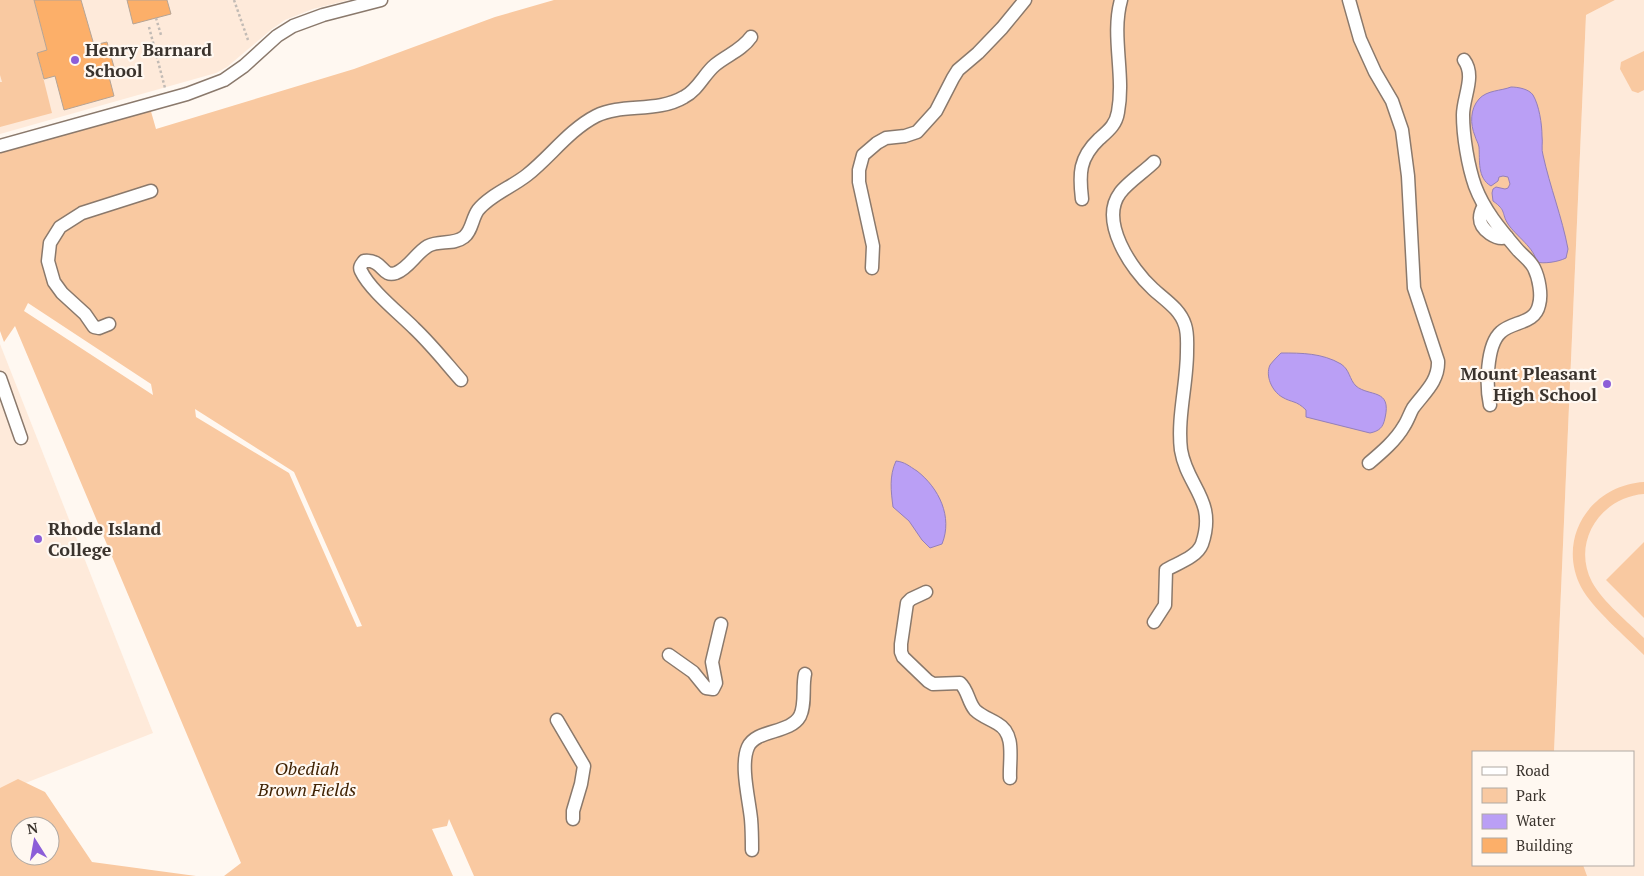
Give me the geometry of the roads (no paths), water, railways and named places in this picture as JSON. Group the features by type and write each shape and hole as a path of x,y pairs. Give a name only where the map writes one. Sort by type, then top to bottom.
{"street":[{"path":"0,146 187,94 224,80 244,66 277,36 293,26 323,15 381,0"},
{"path":"872,268 873,246 859,182 859,170 863,155 886,138 906,136 917,132 936,111 952,78 958,70 978,53 1015,14 1025,0"},
{"path":"1082,199 1080,169 1098,140 1115,123 1118,112 1120,77 1117,26 1121,0"},
{"path":"1349,0 1360,40 1392,101 1402,130 1408,176 1414,288 1438,361 1436,379 1412,410 1404,426 1385,449 1369,463"},
{"path":"461,380 416,329 388,303 367,279 360,269 364,261 372,260 379,264 384,272 390,274 398,272 428,246 462,239 467,235 478,210 528,175 566,138 588,121 609,111 658,106 675,102 687,96 712,68 746,45 751,37"},
{"path":"1464,60 1469,70 1463,116 1468,160 1476,188 1484,206 1533,267 1538,279 1540,304 1536,315 1529,320 1502,330 1493,342 1487,379 1490,405"},
{"path":"1154,162 1121,191 1113,210 1114,226 1129,261 1151,288 1179,313 1186,327 1187,360 1181,424 1181,449 1185,465 1206,510 1202,544 1197,553 1166,570 1166,606 1154,622"},
{"path":"109,324 99,328 94,327 78,307 62,293 54,282 49,267 48,249 55,233 60,227 76,216 150,191"},
{"path":"0,378 21,438"},
{"path":"926,592 907,603 901,644 903,656 933,684 960,683 964,686 975,710 1001,725 1010,742 1010,778"},
{"path":"669,655 692,672 706,688 713,689 716,683 712,662 721,624"},
{"path":"752,850 752,821 746,775 748,747 752,741 759,737 797,721 801,713 805,674"},
{"path":"557,720 584,766 573,811 573,819"}],"water":[{"path":"1511,87 1529,91 1535,99 1538,109 1542,153 1568,249 1566,258 1559,261 1536,262 1533,252 1511,228 1502,210 1493,201 1493,189 1496,187 1508,188 1510,184 1508,177 1499,177 1498,181 1491,186 1481,174 1479,147 1473,131 1472,112 1482,96"},
{"path":"1281,353 1319,356 1341,364 1356,386 1378,395 1385,402 1385,418 1382,427 1370,433 1306,417 1306,410 1278,394 1270,383 1268,374 1270,365"},
{"path":"896,461 904,463 917,471 937,494 945,514 946,524 942,544 930,548 909,521 893,507 891,478"}],"place":[{"name":"Henry Barnard School","path":"75,60"},
{"name":"Mount Pleasant High School","path":"1607,384"},
{"name":"Rhode Island College","path":"38,539"}],"park label":[{"name":"Obediah Brown Fields","path":"307,780"}]}
